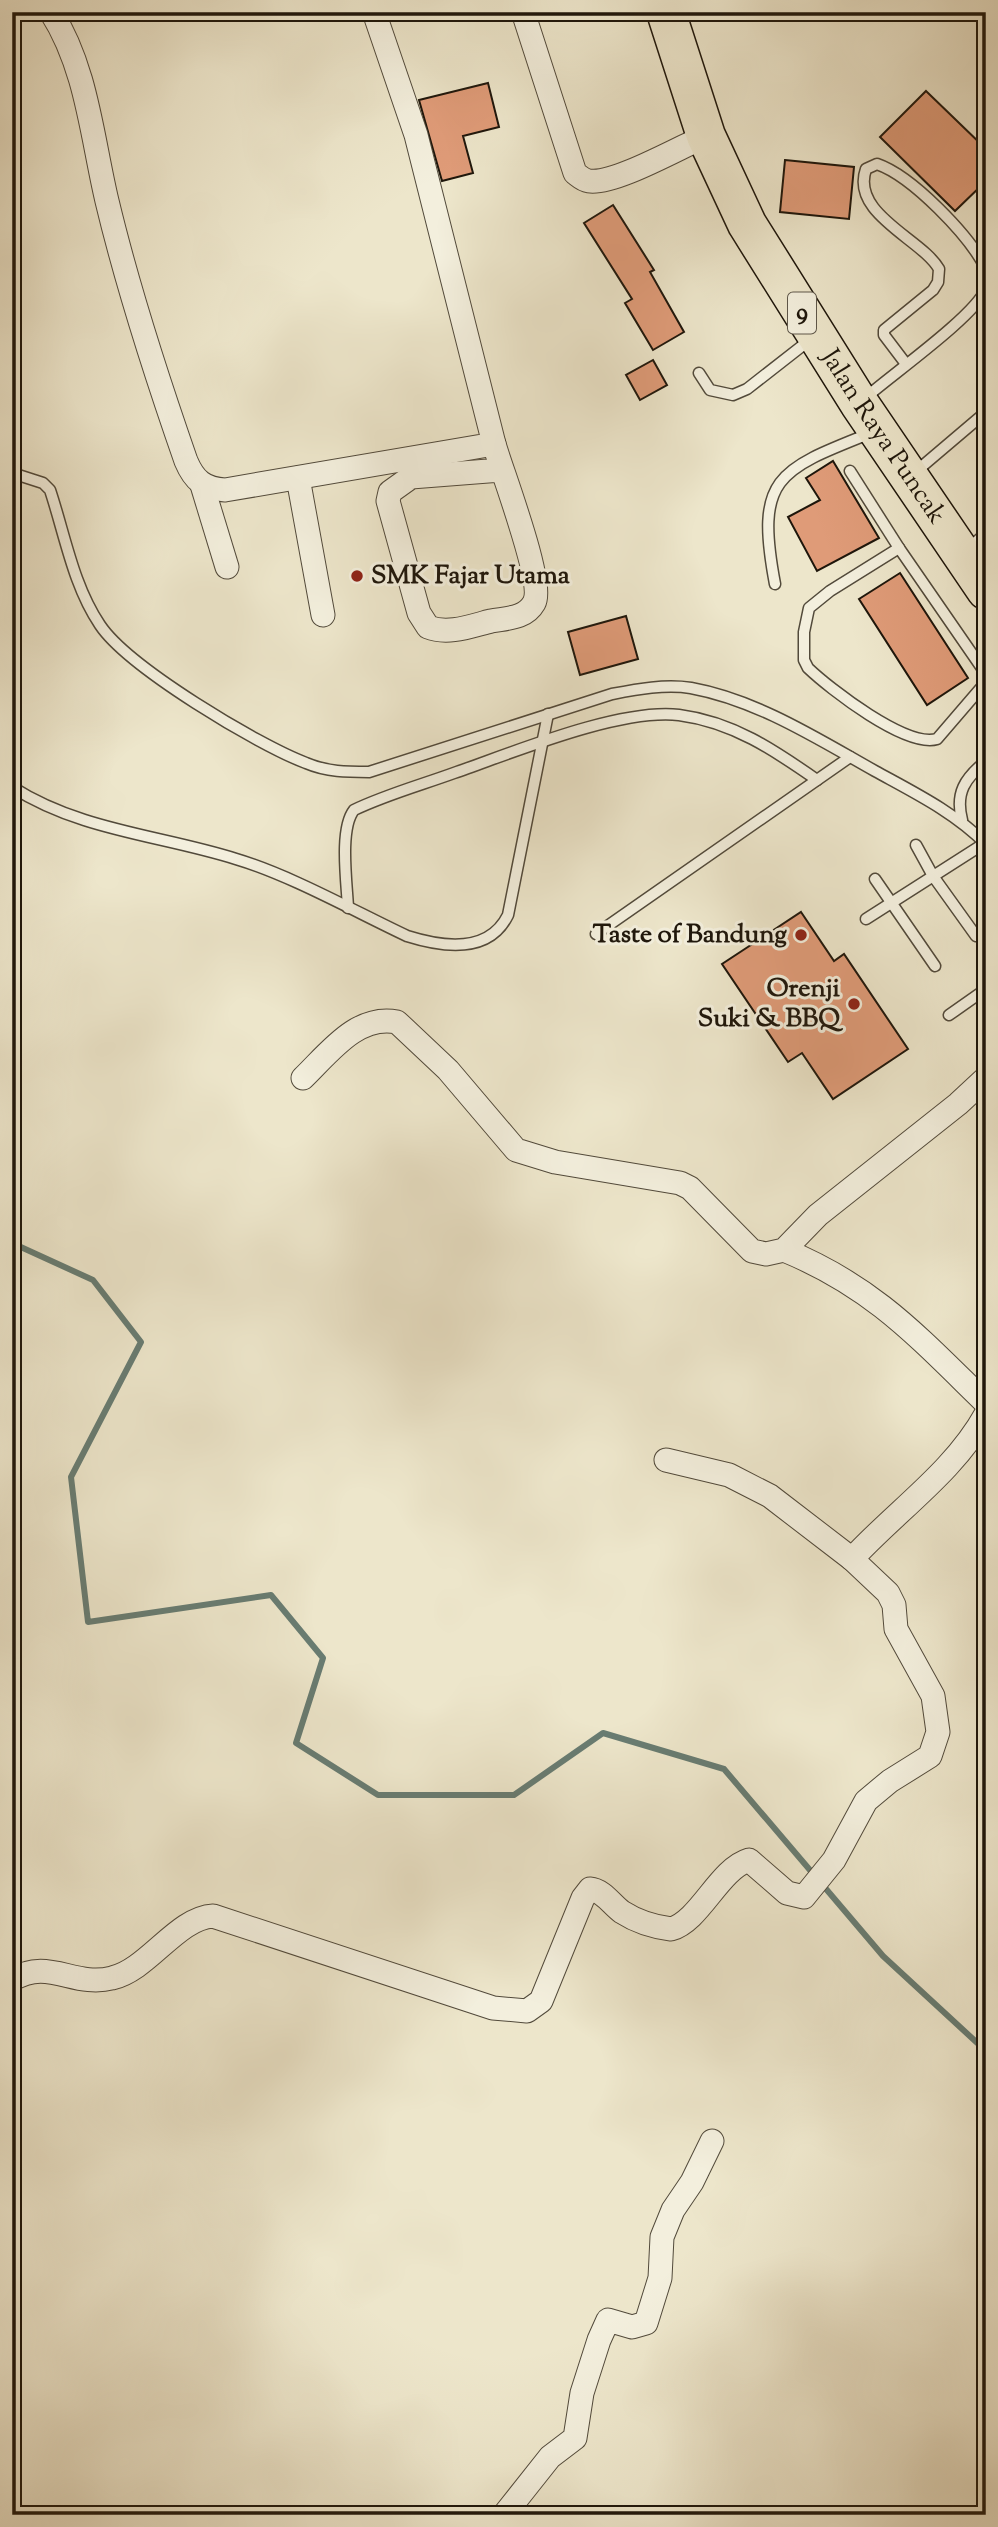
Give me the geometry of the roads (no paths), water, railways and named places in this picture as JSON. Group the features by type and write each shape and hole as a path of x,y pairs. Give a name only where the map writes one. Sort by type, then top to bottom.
{"highway":[{"name":"Jalan Raya Puncak","path":"666,12 706,136 747,224 909,478 973,544 986,590"}],"street":[{"path":"51,12 64,34 80,79 107,201 145,343 186,461 192,475 202,485 227,568"},
{"path":"374,12 416,135 494,444 537,589 535,601 522,615 447,630 428,627 416,601 388,501 390,492 411,477 501,470"},
{"path":"523,12 575,173 580,177 590,181 613,178 706,136"},
{"path":"202,485 225,490 494,444"},
{"path":"298,478 323,615"},
{"path":"303,1078 352,1032 369,1021 397,1022 448,1070 516,1150 555,1162 680,1183 690,1188 752,1251 766,1254 784,1250 818,1215 958,1104 986,1078"},
{"path":"784,1250 821,1265 862,1289 903,1322 986,1404"},
{"path":"852,1559 940,1474 986,1414"},
{"path":"12,1980 34,1969 86,1980 112,1978 134,1970 180,1932 213,1916 493,2008 527,2011 541,2001 583,1898 590,1889 598,1890 621,1911 636,1919 671,1929 684,1922 704,1899 749,1860 787,1893 804,1897 834,1860 862,1806 890,1780 930,1756 938,1732 933,1696 896,1629 891,1597 852,1559 770,1496 747,1482 666,1460"},
{"path":"504,2515 550,2457 575,2438 582,2393 608,2320 632,2327 646,2323 660,2278 662,2237 673,2210 692,2182 712,2141"}],"lane":[{"path":"906,364 886,337 884,330 933,290 938,282 939,270 874,208 865,190 863,177 866,169 877,164 898,175 954,223 986,269"},
{"path":"775,584 768,546 771,494 777,483 868,417 906,364 978,301 986,289"},
{"path":"699,373 710,390 733,395 747,389 816,335"},
{"path":"909,478 986,412"},
{"path":"850,471 899,548 986,674"},
{"path":"12,472 43,483 50,490 82,593 101,627 179,693 305,763 336,772 369,772 612,694 646,687 690,688 733,699 850,757 962,820 985,844 866,919"},
{"path":"899,548 830,591 809,608 804,632 804,660 808,668 878,721 929,741 936,739 986,682"},
{"path":"12,787 51,809 111,829 237,859 423,941 465,944 480,942 496,934 508,915 548,714"},
{"path":"348,908 346,839 348,819 354,810 543,742 630,718 664,714 682,716 748,735 817,780"},
{"path":"596,934 850,757"},
{"path":"962,820 959,797 965,780 986,761"},
{"path":"916,845 933,876 976,936"},
{"path":"875,879 935,966"},
{"path":"949,1015 986,989"}],"waterway":[{"path":"12,1243 93,1280 141,1342 71,1477 88,1622 271,1595 323,1658 296,1743 378,1795 514,1795 603,1733 724,1769 883,1956 986,2051"}],"place":[{"name":"SMK Fajar Utama","path":"357,576"},
{"name":"Taste of Bandung","path":"801,935"},
{"name":"Orenji Suki & BBQ","path":"854,1004"}]}
